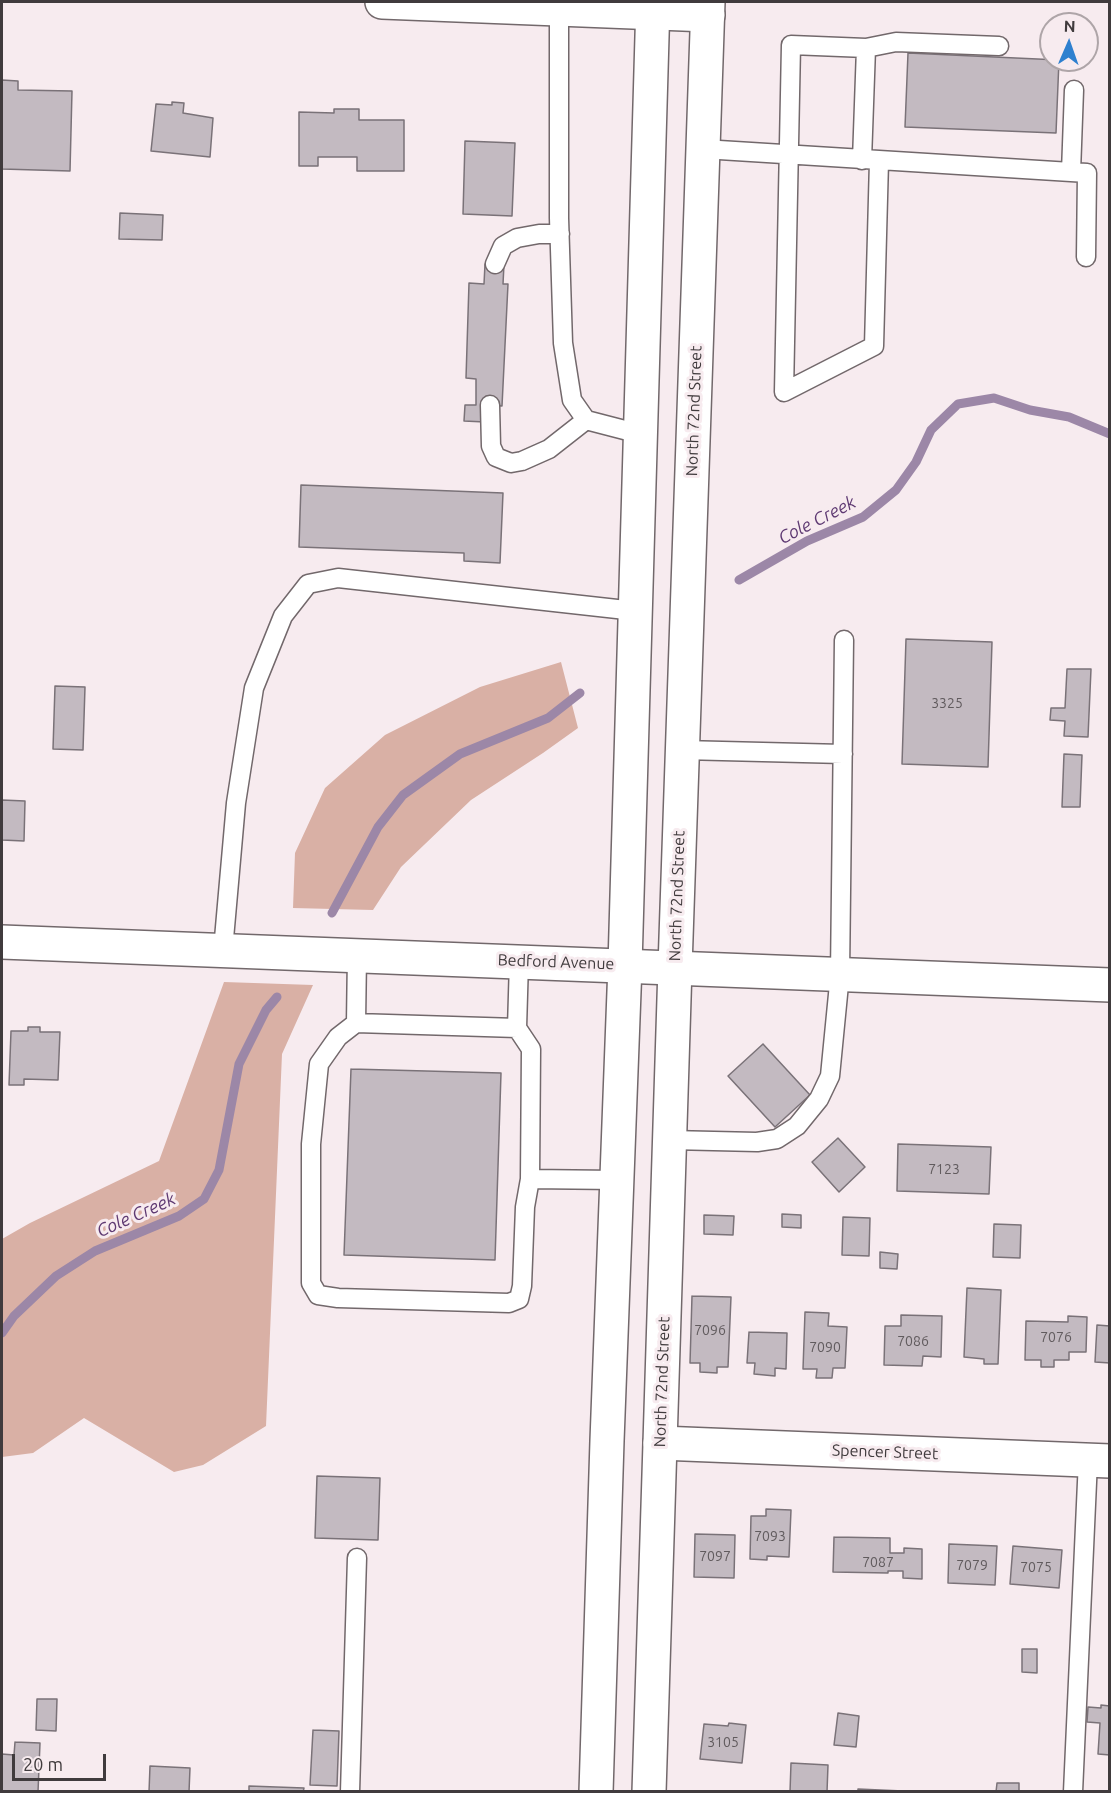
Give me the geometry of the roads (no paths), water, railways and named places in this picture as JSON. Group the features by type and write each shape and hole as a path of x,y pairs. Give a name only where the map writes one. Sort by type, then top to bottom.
{"main road":[{"path":"382,2 560,8 708,8"},
{"path":"596,1791 625,965 653,7"},
{"name":"North 72nd Street","path":"649,1791 708,8"},
{"name":"Bedford Avenue","path":"2,942 1110,985"},
{"name":"Spencer Street","path":"660,1443 1099,1460"}],"lane":[{"path":"560,8 560,234 563,343 572,400 586,420 640,434"},
{"path":"866,48 874,346 784,392 791,45 866,48 896,42 999,46"},
{"path":"1071,172 1074,90"},
{"path":"703,149 1087,173 1086,257"},
{"path":"495,264 503,246 517,238 539,234 560,234"},
{"path":"490,405 491,446 496,457 511,463 522,461 549,448 586,420"},
{"path":"223,950 236,803 254,688 283,616 308,584 338,578 635,611"},
{"path":"669,1140 757,1142 777,1139 797,1126 819,1099 830,1076 840,974 844,640"},
{"path":"682,750 843,754"},
{"path":"356,1023 357,955"},
{"path":"517,1028 356,1023 338,1037 319,1065 311,1144 311,1283 318,1295 509,1303 519,1299 522,1286 525,1208 530,1179 531,1049 517,1028 519,961"},
{"path":"530,1179 617,1180"},
{"path":"1073,1791 1099,1460"},
{"path":"350,1791 357,1558"}],"waterway":[{"name":"Cole Creek","path":"739,580 807,541 863,517 896,490 916,462 931,430 958,404 994,398 1030,410 1069,417 1110,434"},
{"name":"Cole Creek","path":"332,913 378,827 403,795 460,754 548,718 580,693"},
{"name":"Cole Creek","path":"2,1333 14,1316 56,1276 95,1251 179,1216 204,1199 219,1170 239,1064 266,1010 277,997"}]}
